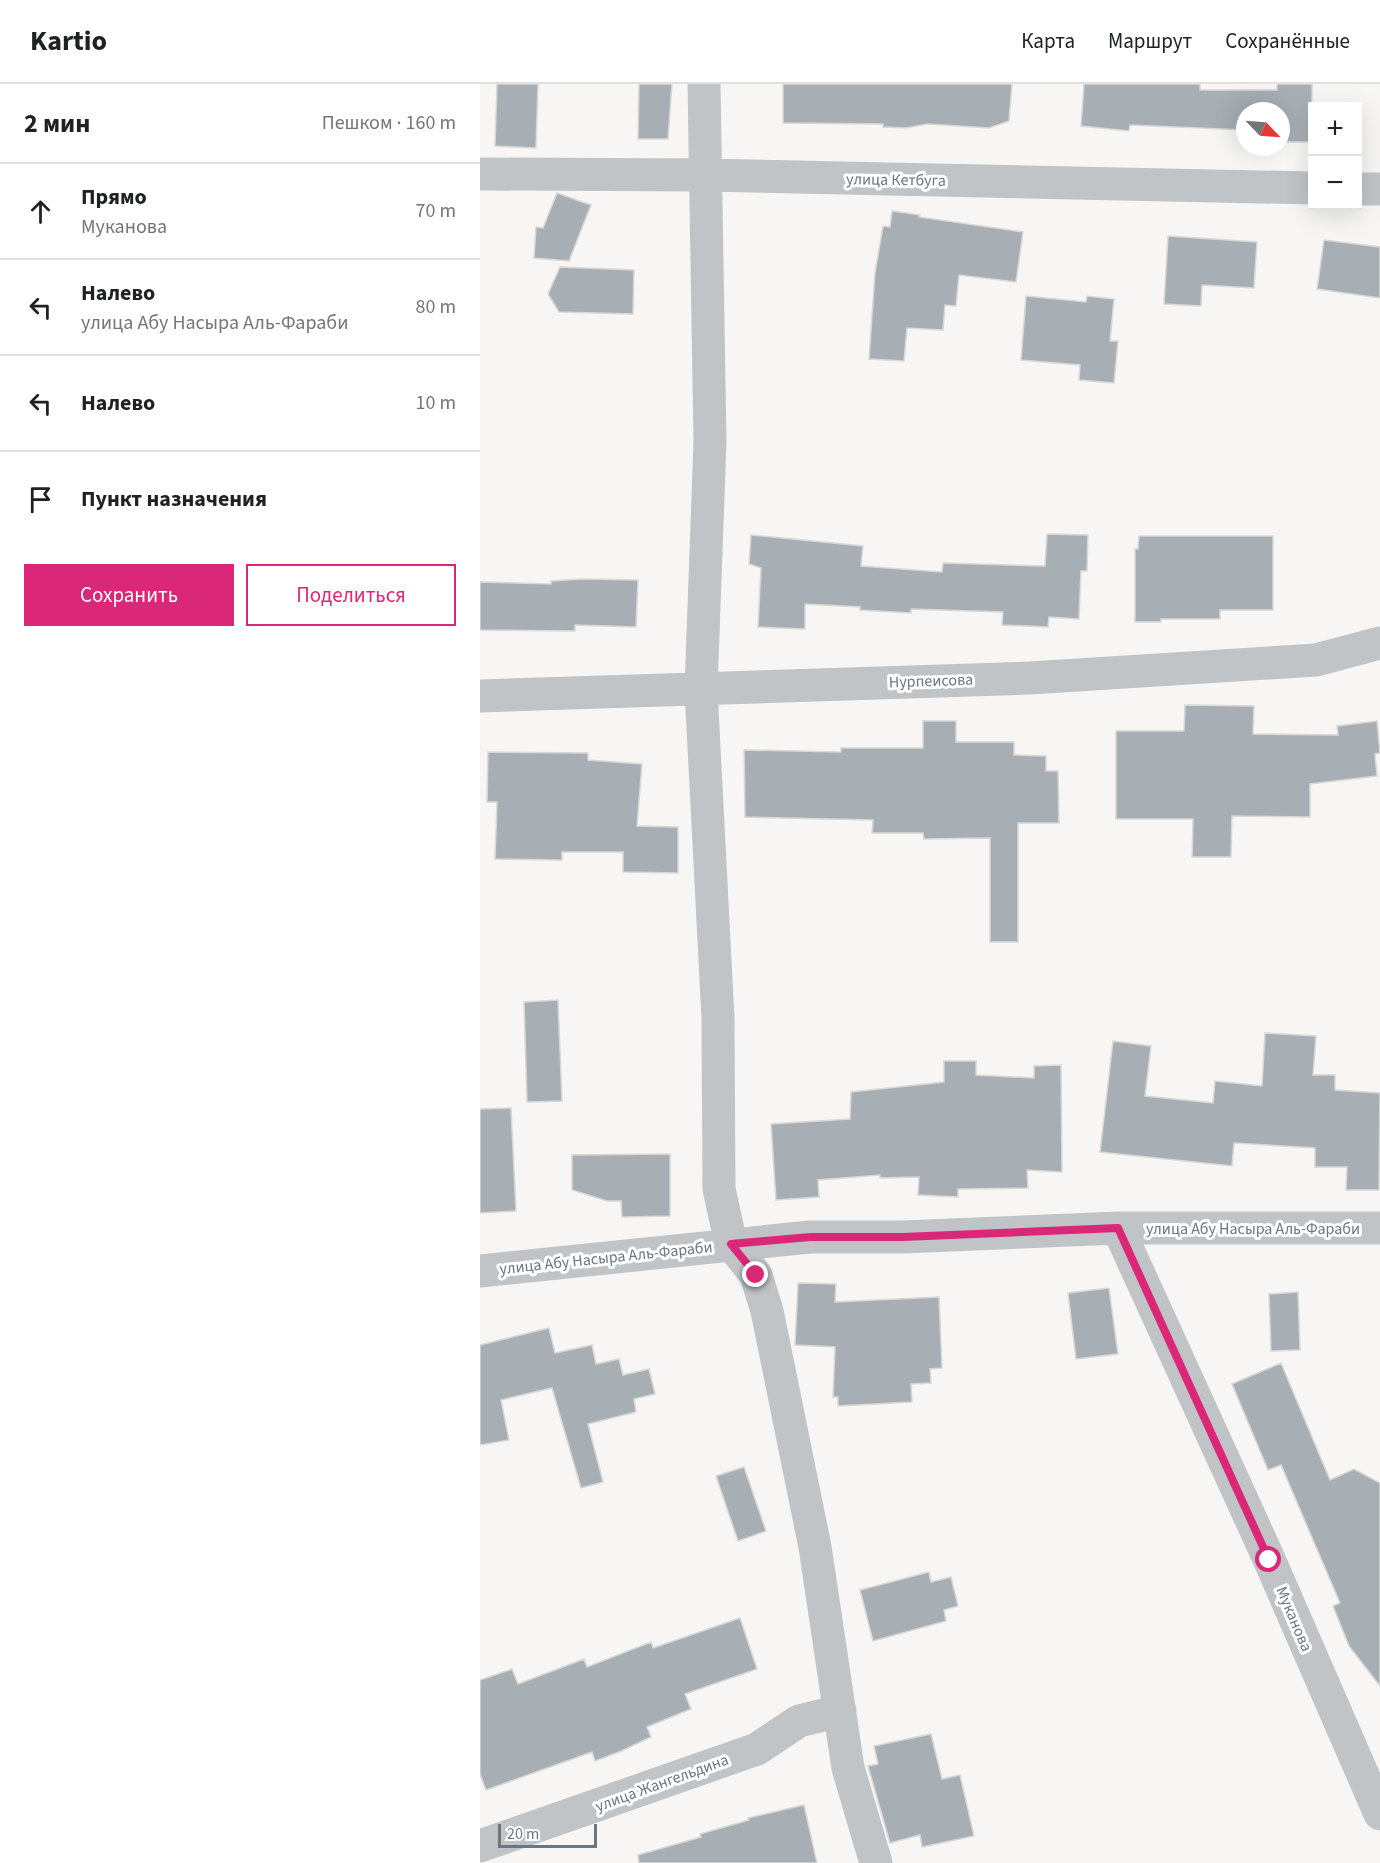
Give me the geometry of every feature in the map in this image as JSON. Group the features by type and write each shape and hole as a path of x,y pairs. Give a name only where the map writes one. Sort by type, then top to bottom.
{"street":[{"path":"704,84 710,442 701,689 718,1018 719,1189 731,1244 756,1275 767,1311 815,1547 848,1768 876,1863"},
{"name":"улица Кетбуга","path":"480,174 705,175 1308,188"},
{"path":"1362,189 1380,189"},
{"name":"Нурпеисова","path":"480,696 1030,678 1316,660 1380,643"},
{"name":"улица Абу Насыра Аль-Фараби","path":"480,1271 810,1237 903,1237 1118,1228 1380,1228"},
{"name":"Муканова","path":"1118,1228 1379,1807"},
{"name":"улица Жангельдина","path":"480,1846 757,1749 799,1721 840,1711"}],"building":[{"path":"497,84 538,84 536,148 495,146"},
{"path":"639,84 672,84 668,139 638,139"},
{"path":"783,84 1012,84 1009,121 989,128 928,124 906,128 883,127 883,124 783,123"},
{"path":"1084,84 1200,84 1200,90 1277,90 1277,84 1312,84 1312,102 1308,102 1308,142 1290,142 1290,102 1236,102 1236,130 1130,125 1129,131 1081,126"},
{"path":"557,193 591,205 569,261 534,258 536,227 543,228"},
{"path":"892,211 1023,232 1016,282 959,275 956,306 945,305 943,330 907,328 904,361 869,359 875,273 883,226 890,227"},
{"path":"1168,236 1257,242 1254,288 1202,285 1201,306 1164,304"},
{"path":"1324,240 1380,247 1380,298 1317,289"},
{"path":"560,267 634,270 633,314 559,312 548,294"},
{"path":"1026,296 1086,302 1087,296 1114,299 1110,341 1118,341 1114,383 1079,380 1080,365 1021,360"},
{"path":"1047,534 1088,535 1087,571 1081,571 1079,619 1049,617 1048,627 1002,625 1003,612 911,609 911,613 805,604 805,629 758,627 761,568 749,564 751,535 863,546 861,566 942,572 943,563 1045,566"},
{"path":"1139,536 1273,536 1273,610 1220,610 1220,619 1161,619 1161,622 1135,622 1135,549 1138,549"},
{"path":"638,580 636,627 575,625 575,631 480,630 480,582 551,584 551,581"},
{"path":"1185,705 1254,706 1253,734 1338,735 1337,726 1377,721 1380,753 1375,754 1377,776 1310,784 1310,817 1232,816 1231,857 1192,857 1193,819 1116,819 1116,731 1184,731"},
{"path":"923,721 956,721 956,742 1014,742 1014,755 1046,756 1046,771 1058,771 1059,823 1018,823 1018,942 990,942 990,838 924,839 923,833 872,833 873,820 745,817 744,750 841,752 841,748 923,748"},
{"path":"488,752 588,753 588,760 642,764 637,826 678,827 678,873 623,872 623,852 562,852 562,860 495,859 497,802 487,802"},
{"path":"558,1000 562,1101 527,1102 524,1002"},
{"path":"1265,1033 1316,1036 1313,1075 1335,1075 1335,1090 1380,1093 1379,1190 1346,1190 1347,1167 1315,1167 1315,1148 1234,1143 1232,1166 1100,1152 1113,1041 1151,1046 1145,1096 1213,1103 1215,1081 1262,1086"},
{"path":"944,1061 976,1061 976,1075 1034,1078 1034,1066 1061,1065 1062,1172 1027,1170 1028,1188 958,1189 958,1197 918,1195 919,1177 880,1178 880,1175 818,1180 819,1197 776,1200 771,1124 850,1119 851,1092 944,1082"},
{"path":"511,1108 516,1211 480,1213 480,1109"},
{"path":"670,1154 670,1216 622,1217 621,1201 607,1201 572,1190 572,1155"},
{"path":"798,1283 836,1284 835,1302 939,1297 942,1368 930,1369 931,1383 911,1384 912,1402 838,1406 838,1397 833,1397 835,1347 795,1345"},
{"path":"1109,1288 1118,1354 1076,1359 1068,1293"},
{"path":"1298,1292 1300,1350 1271,1351 1269,1294"},
{"path":"549,1328 555,1353 592,1345 596,1364 619,1359 623,1375 649,1369 655,1394 634,1399 636,1412 588,1424 603,1482 581,1488 552,1388 501,1400 509,1440 480,1445 480,1345"},
{"path":"1281,1363 1330,1480 1354,1469 1380,1483 1380,1686 1349,1646 1333,1606 1340,1603 1281,1465 1268,1470 1232,1384"},
{"path":"744,1467 766,1531 738,1541 716,1476"},
{"path":"929,1572 931,1582 951,1577 958,1606 944,1610 946,1621 873,1641 860,1590"},
{"path":"740,1618 757,1669 685,1694 691,1709 647,1727 651,1737 619,1752 595,1761 592,1752 486,1790 480,1774 480,1680 512,1669 518,1684 584,1659 587,1667 651,1642 653,1648"},
{"path":"931,1734 942,1779 960,1775 974,1836 922,1847 920,1835 890,1843 868,1766 878,1764 874,1746"},
{"path":"804,1805 817,1863 639,1863 638,1855 701,1837 700,1834 749,1820 748,1818"}],"route":[{"path":"756,1275 731,1244 810,1237 903,1237 1118,1228 1269,1560"}]}
